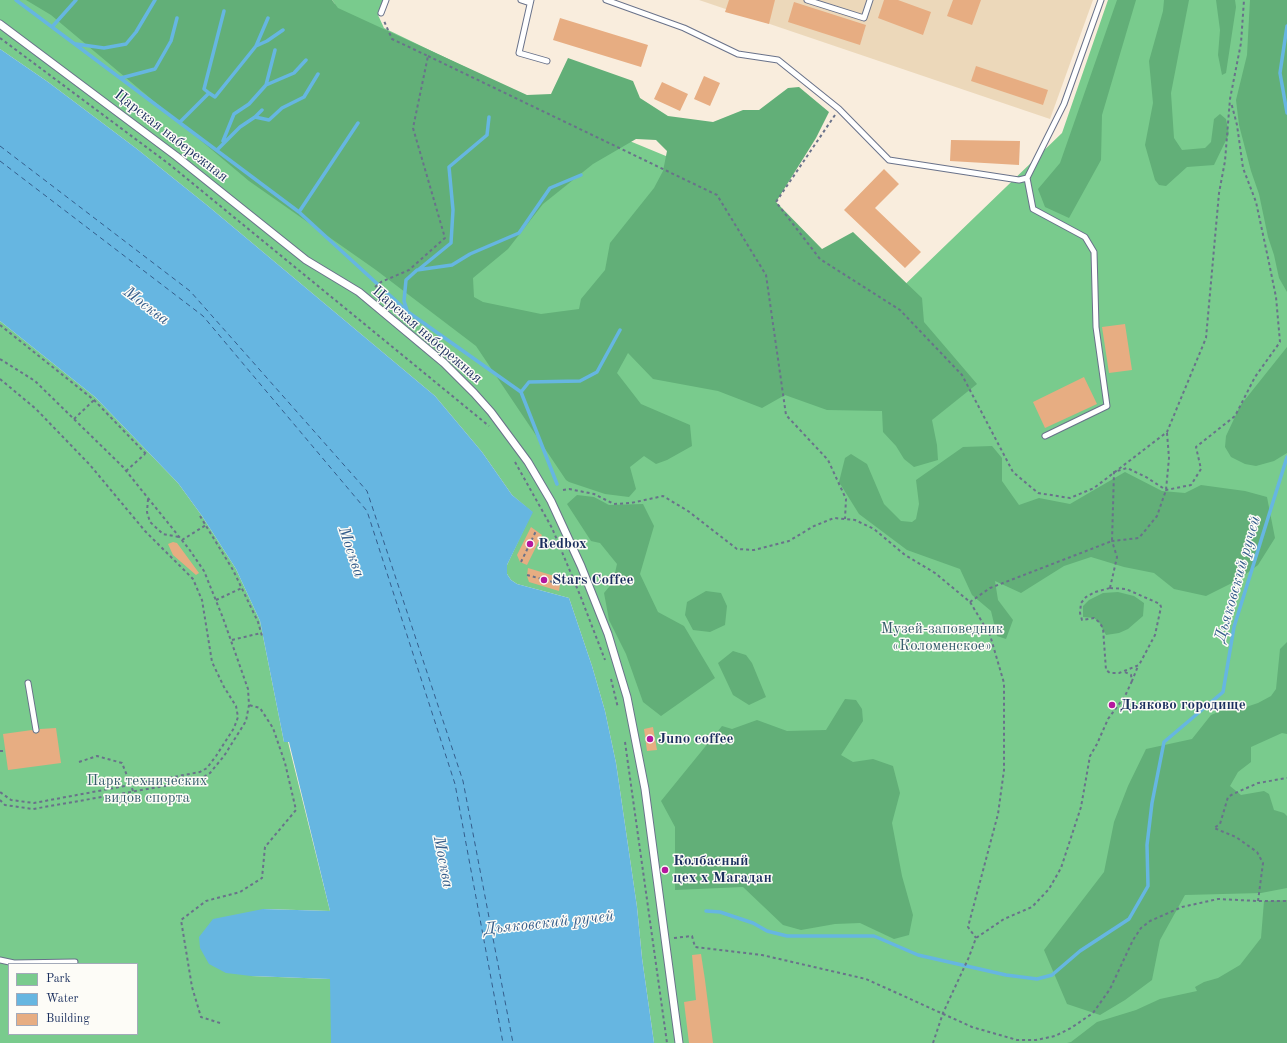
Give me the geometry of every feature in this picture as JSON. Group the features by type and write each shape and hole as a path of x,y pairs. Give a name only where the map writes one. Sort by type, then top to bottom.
{"street":[{"name":"Царская набережная","path":"0,24 176,156 306,260 359,292 444,363 474,393 510,437 543,486 567,534 592,593 618,663 627,696 639,753 679,1043"}],"lane":[{"path":"381,13 386,0"},
{"path":"521,0 530,1 519,53 547,61"},
{"path":"606,0 684,28 738,54 778,60 839,108 889,160 1019,180 1027,178"},
{"path":"807,0 864,18 870,0"},
{"path":"1045,436 1107,406 1096,327 1094,252 1085,238 1033,209 1027,178 1064,104 1101,0"},
{"path":"28,683 36,730"},
{"path":"0,960 14,963 75,962"}],"path":[{"path":"970,602 990,588 1112,541 1139,538 1157,516 1166,490 1169,458 1167,432 1206,338 1219,193 1225,161 1230,100 1241,43 1244,0"},
{"path":"381,13 392,39 717,195 766,275 786,415 828,460 846,499 844,519"},
{"path":"0,38 169,164 489,426"},
{"path":"375,287 381,282 409,270 445,238 413,128 428,56"},
{"path":"1114,472 1127,468 1146,477 1166,490 1191,485 1201,469 1196,447 1235,416 1255,378 1280,342 1276,297 1270,266 1256,202 1243,168 1230,100"},
{"path":"839,108 776,202 820,259 900,310 962,375 1013,472 1038,493 1070,498 1094,488 1167,432"},
{"path":"0,325 94,400 148,456"},
{"path":"0,359 35,381 74,419 126,471 182,540 204,571 216,600 232,640 248,689 249,705 246,721 224,756 210,773 199,780 33,809 5,805 0,800"},
{"path":"0,379 31,404 90,465 145,530 188,574 197,586 202,600 212,662 224,687 236,706 238,717 234,728 216,756 207,768 200,772 34,803 11,800 0,792"},
{"path":"74,419 94,400"},
{"path":"126,471 145,454"},
{"path":"511,456 552,528 580,595 606,664"},
{"path":"1110,588 1117,557 1112,541 1114,472"},
{"path":"563,490 569,489 594,494 614,504 631,503 663,496 688,511 737,549 754,550 789,541 814,526 834,518 855,520 874,529 905,555 936,573 970,602 990,635 1004,683 1004,770 998,814 968,927 976,938"},
{"path":"148,498 147,512 150,522 163,534 179,537"},
{"path":"200,516 233,570 258,622 262,636"},
{"path":"182,540 206,525"},
{"path":"521,562 536,531"},
{"path":"527,575 560,584"},
{"path":"216,600 242,588"},
{"path":"933,1043 943,1012 969,957 976,938 1004,919 1032,907 1049,889 1061,868 1081,807 1090,756 1098,744 1108,719 1125,696 1155,635 1161,607 1160,604 1126,589 1110,588 1095,592 1086,597 1081,603 1080,614 1082,620 1094,618 1100,622 1103,628 1106,670 1110,673 1124,672 1139,665"},
{"path":"232,640 261,633"},
{"path":"1124,672 1130,675 1132,681"},
{"path":"610,678 620,714"},
{"path":"220,1022 201,1017 192,987 181,920 206,901 240,892 262,878 265,847 296,810 285,763 273,728 260,708 249,705"},
{"path":"625,740 667,1043"},
{"path":"0,751 5,751"},
{"path":"79,762 97,756 122,763 133,791"},
{"path":"1258,901 1263,864 1257,852 1236,837 1214,828 1220,824 1228,797 1258,783 1287,778"},
{"path":"665,939 692,936 695,947 762,955 866,979 943,1012 972,1027 1018,1040 1036,1040 1055,1036 1071,1028 1093,1013 1110,990 1133,940 1141,928 1150,921 1182,907 1218,899 1287,901"}],"shaded area":[{"path":"699,0 1093,0 1050,119"}],"green space":[{"name":"Музей-заповедник «Коломенское»","path":"0,0 325,0 335,4 332,0 383,0 378,15 384,28 550,108 760,195 844,282 893,296 1062,133 1108,0 1287,0 1287,1043 654,1043 642,958 637,907 616,763 605,711 592,666 569,598 517,584 511,580 507,574 507,565 532,512 512,495 482,452 435,396 208,206 137,149 48,82 0,49"},
{"path":"26,0 332,0 338,8 527,95 551,94 568,58 633,81 640,98 668,116 713,122 743,110 759,110 788,88 799,87 829,112 816,138 776,202 822,249 853,232 922,298 924,322 977,384 932,420 937,445 938,460 914,467 904,459 896,446 883,432 882,411 827,410 785,395 762,408 718,391 653,379 628,353 617,373 641,404 690,425 692,446 667,460 656,464 644,456 630,467 636,489 629,497 605,494 569,482 566,480 476,346 376,270 249,181 51,15","holes":["636,139 656,140 667,151 663,171 654,188 610,243 605,270 581,299 579,309 541,314 483,302 474,297 473,278 508,249 543,204 593,164"]},
{"path":"1117,0 1136,0 1102,115 1101,160 1069,218 1045,207 1038,189 1060,163"},
{"path":"1164,0 1189,0 1171,93 1174,138 1182,150 1205,148 1211,142 1214,119 1220,114 1226,119 1229,134 1214,165 1187,167 1166,186 1159,185 1155,180 1145,145 1153,103 1149,61 1163,11"},
{"path":"1216,0 1235,0 1236,7 1226,73 1222,75 1218,55 1220,30"},
{"path":"1250,0 1287,0 1287,292 1279,278 1268,237 1259,194 1251,171 1239,125 1236,100 1247,55"},
{"name":"Парк технических видов спорта","path":"0,321 95,397 178,483 202,516 236,569 260,621 284,742 288,742 330,911 263,909 251,976 331,979 331,1043 0,1043"},
{"path":"1287,347 1287,453 1274,461 1256,466 1245,464 1231,457 1225,447 1226,436 1240,406"},
{"path":"992,446 1002,458 1002,481 1019,505 1039,498 1070,504 1125,472 1162,491 1185,493 1201,485 1245,491 1267,497 1275,538 1258,565 1238,580 1206,596 1174,589 1154,573 1124,567 1091,557 1064,566 1021,593 995,581 998,600 1013,620 1006,639 997,636 991,611 972,595 960,569 907,550 859,514 839,482 845,458 851,454 867,464 884,504 901,521 912,522 916,519 919,504 916,480 963,447"},
{"path":"577,495 594,497 609,505 643,504 654,526 640,574 658,612 684,626 715,678 661,716 643,702 626,654 609,620 604,593 613,582 617,564 600,543 591,541 567,504"},
{"path":"706,591 721,593 727,606 725,625 710,632 693,630 685,615 687,602"},
{"path":"1118,592 1134,596 1144,603 1143,616 1128,629 1119,633 1106,635 1099,622 1094,618 1083,617 1083,606 1089,600 1103,593"},
{"path":"1287,642 1287,734 1282,733 1251,747 1251,762 1238,772 1230,786 1241,795 1264,791 1269,794 1274,810 1284,813 1287,816 1287,888 1261,893 1185,895 1160,940 1152,980 1125,1000 1100,1015 1067,1004 1044,950 1104,872 1114,822 1128,786 1146,749 1192,739 1211,715 1230,707 1237,710 1258,703 1271,696 1276,689 1280,649"},
{"path":"733,651 746,655 752,663 766,697 749,705 733,695 718,663"},
{"path":"845,699 856,700 862,709 863,721 841,755 853,762 873,759 893,766 900,793 892,823 902,876 913,915 909,935 894,939 860,923 835,924 801,930 783,925 743,887 675,890 675,827 661,801 722,726 732,729 757,720 787,731 826,730"},
{"path":"1287,900 1287,1043 1067,1043 1071,1042 1097,1022 1136,1010 1160,999 1197,991 1195,987 1204,982 1218,978 1240,965 1261,938 1264,901"}],"water":[{"name":"Москва","path":"0,49 48,82 137,149 208,206 435,396 482,452 512,495 533,512 507,565 507,574 511,580 517,584 569,598 592,666 605,711 616,763 637,907 642,958 654,1043 331,1043 330,979 251,976 226,973 209,964 200,948 199,937 213,919 263,909 330,911 289,742 284,742 260,621 236,569 202,516 178,483 95,397 0,321"}],"building":[{"path":"729,0 775,0 769,24 725,12"},
{"path":"884,0 898,0 931,12 923,35 878,18"},
{"path":"953,0 981,0 972,25 947,16"},
{"path":"794,2 866,25 860,45 788,22"},
{"path":"560,18 648,45 641,67 553,40"},
{"path":"976,66 1048,90 1043,105 971,81"},
{"path":"704,76 720,83 710,106 694,99"},
{"path":"662,82 688,94 680,111 654,99"},
{"path":"951,140 1020,141 1019,165 950,161"},
{"path":"884,169 899,184 875,208 921,252 905,268 844,210"},
{"path":"1125,324 1132,370 1109,373 1102,327"},
{"path":"1084,377 1097,404 1045,428 1033,402"},
{"name":"Redbox","path":"531,527 542,535 527,565 520,562 517,555"},
{"path":"173,542 177,543 199,573 196,575 173,555 168,544"},
{"name":"Stars Coffee","path":"528,568 561,578 559,591 529,582 527,576"},
{"name":"Juno coffee","path":"653,727 657,750 647,751 644,729"},
{"path":"56,728 61,763 8,770 3,734 32,730 36,734 40,729"},
{"path":"701,954 713,1043 689,1043 684,1002 696,1000 692,955"}],"waterway":[{"path":"16,0 299,212 408,312 521,392 557,484"},
{"path":"52,27 76,0"},
{"path":"76,44 104,48 126,44 136,32 155,0"},
{"path":"209,93 204,89 224,11"},
{"path":"121,78 155,69 171,41 177,18"},
{"path":"256,46 268,18"},
{"name":"Дьяковский ручей","path":"1287,26 1280,73 1287,113"},
{"path":"180,122 209,93 215,97 256,46 267,41 283,30"},
{"path":"266,85 275,50"},
{"path":"223,141 234,114 249,104 266,85 294,73 306,60"},
{"path":"217,150 240,127 255,117 269,120 282,108 304,97 318,74"},
{"path":"255,117 262,110"},
{"path":"418,270 451,243 453,210 449,167 487,135 489,117"},
{"path":"299,212 358,123"},
{"path":"407,310 404,301 406,280 417,270 452,265 470,254 519,233 550,188 581,175"},
{"path":"521,392 529,382 580,381 597,372 620,330"},
{"name":"Дьяковский ручей","path":"706,911 720,912 753,923 767,931 787,936 874,936 918,955 1006,975 1037,979 1052,975 1080,951 1129,919 1148,886 1147,845 1152,803 1164,742 1223,692 1234,627 1287,457"}],"ferry route":[{"path":"0,146 190,291 367,491 463,781 513,1043"},
{"path":"0,161 203,316 367,511 455,784 503,1043"}],"place":[{"name":"Redbox","path":"530,544"},
{"name":"Stars Coffee","path":"544,580"},
{"name":"Дьяково городище","path":"1112,705"},
{"name":"Juno coffee","path":"650,739"},
{"name":"Колбасный цех x Магадан","path":"665,870"}]}
